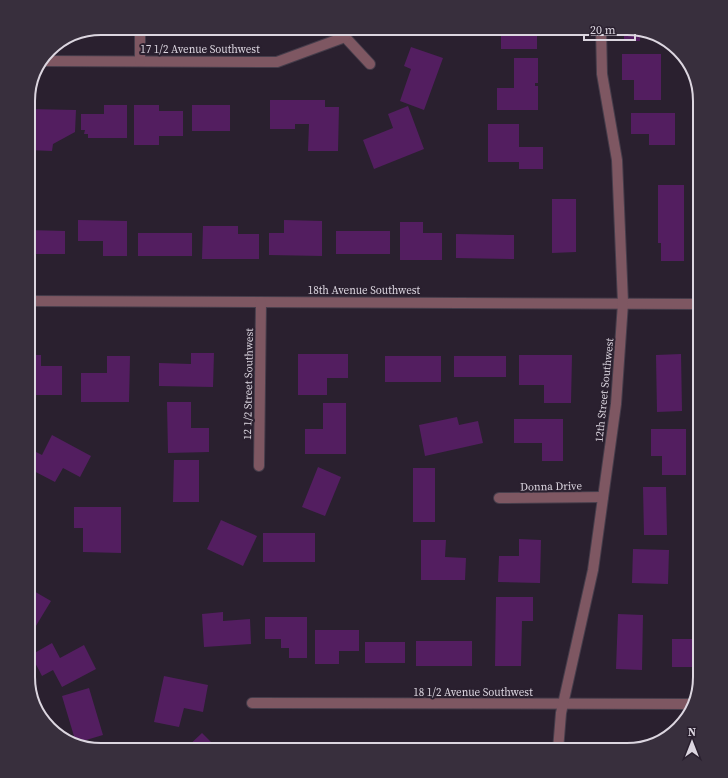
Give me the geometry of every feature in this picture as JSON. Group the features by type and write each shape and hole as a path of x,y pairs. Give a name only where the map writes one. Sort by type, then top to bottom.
{"street":[{"path":"140,35 140,61"},
{"name":"17 1/2 Avenue Southwest","path":"49,61 277,62 339,35"},
{"path":"348,35 370,64"},
{"name":"12th Street Southwest","path":"559,743 564,704 593,570 616,404 623,302 617,160 602,74 602,35"},
{"name":"18th Avenue Southwest","path":"35,301 623,302 693,304"},
{"name":"12 1/2 Street Southwest","path":"259,466 261,302"},
{"name":"Donna Drive","path":"499,498 603,497"},
{"name":"18 1/2 Avenue Southwest","path":"252,704 687,704"}],"building":[{"path":"501,35 537,35 537,49 501,49"},
{"path":"624,35 640,36 640,41 624,41"},
{"path":"411,47 443,58 424,110 400,101 411,69 404,66"},
{"path":"622,54 661,54 661,100 634,100 634,80 622,80"},
{"path":"514,58 538,58 538,83 535,83 535,86 538,86 538,110 497,110 497,88 514,88"},
{"path":"270,100 325,100 325,107 339,107 338,151 308,151 309,124 295,124 295,129 270,129"},
{"path":"104,105 127,105 127,138 88,138 88,134 84,134 85,130 81,130 81,114 104,114"},
{"path":"134,105 159,105 159,111 183,111 183,136 159,136 159,145 134,145"},
{"path":"192,105 230,105 230,131 192,131"},
{"path":"408,106 424,149 374,169 363,140 393,128 388,114"},
{"path":"35,109 76,110 75,132 53,144 52,151 35,150"},
{"path":"631,113 675,113 675,145 649,145 649,134 631,134"},
{"path":"488,124 519,124 519,147 543,147 543,169 519,169 519,162 488,162"},
{"path":"658,185 684,185 684,261 661,261 661,243 658,243"},
{"path":"552,199 576,199 576,252 552,253"},
{"path":"78,220 127,221 127,256 103,256 103,241 78,241"},
{"path":"284,220 322,221 322,256 269,255 269,233 284,233"},
{"path":"400,222 423,222 423,233 442,233 442,260 400,260"},
{"path":"203,226 238,226 238,234 259,234 259,259 202,259"},
{"path":"35,230 65,231 65,254 35,254"},
{"path":"336,231 390,231 390,254 336,254"},
{"path":"138,233 192,233 192,256 138,256"},
{"path":"456,234 514,235 514,259 456,258"},
{"path":"191,353 214,353 213,387 159,386 159,363 191,364"},
{"path":"298,354 348,354 348,378 327,378 327,395 298,395"},
{"path":"681,354 682,411 657,412 656,355"},
{"path":"35,355 41,355 41,366 62,366 62,395 35,395"},
{"path":"519,355 572,355 571,403 544,403 544,385 519,385"},
{"path":"107,356 130,356 129,402 81,402 81,373 107,373"},
{"path":"385,356 441,356 441,382 385,382"},
{"path":"454,356 506,356 506,377 454,377"},
{"path":"167,402 191,402 191,428 209,428 209,452 168,453"},
{"path":"323,403 346,403 346,454 305,454 305,429 323,429"},
{"path":"457,417 459,425 478,421 483,443 425,456 419,425"},
{"path":"514,419 563,419 563,461 542,461 542,443 514,443"},
{"path":"651,429 686,429 686,475 662,475 662,456 651,456"},
{"path":"52,435 91,456 80,477 63,468 55,482 35,472 35,452 42,455"},
{"path":"174,460 199,460 199,502 173,502"},
{"path":"318,467 341,477 325,516 302,507"},
{"path":"413,468 435,468 435,522 413,522"},
{"path":"643,487 666,487 667,535 644,535"},
{"path":"74,507 121,507 121,553 83,552 83,528 74,528"},
{"path":"221,520 257,536 243,566 207,549"},
{"path":"263,533 315,533 315,562 263,562"},
{"path":"519,539 541,540 540,583 498,582 499,556 519,556"},
{"path":"421,540 446,540 445,557 466,558 465,580 421,580"},
{"path":"633,549 669,550 668,584 632,583"},
{"path":"35,592 51,601 35,627"},
{"path":"496,597 533,597 533,621 522,621 521,666 495,666"},
{"path":"223,612 223,621 250,619 251,644 204,647 202,614"},
{"path":"618,614 643,615 642,670 616,669"},
{"path":"265,617 307,617 307,658 289,658 289,648 281,648 281,639 265,639"},
{"path":"315,630 359,630 359,651 339,651 339,664 315,664"},
{"path":"672,639 693,639 693,667 672,667"},
{"path":"416,641 472,641 472,666 416,666"},
{"path":"365,642 405,642 405,663 365,663"},
{"path":"52,643 60,658 84,645 96,669 62,687 53,670 42,676 35,663 35,653"},
{"path":"164,676 208,685 203,712 184,708 179,727 154,722"},
{"path":"89,688 103,735 83,741 74,737 62,696"},
{"path":"202,733 212,743 191,743"}]}
